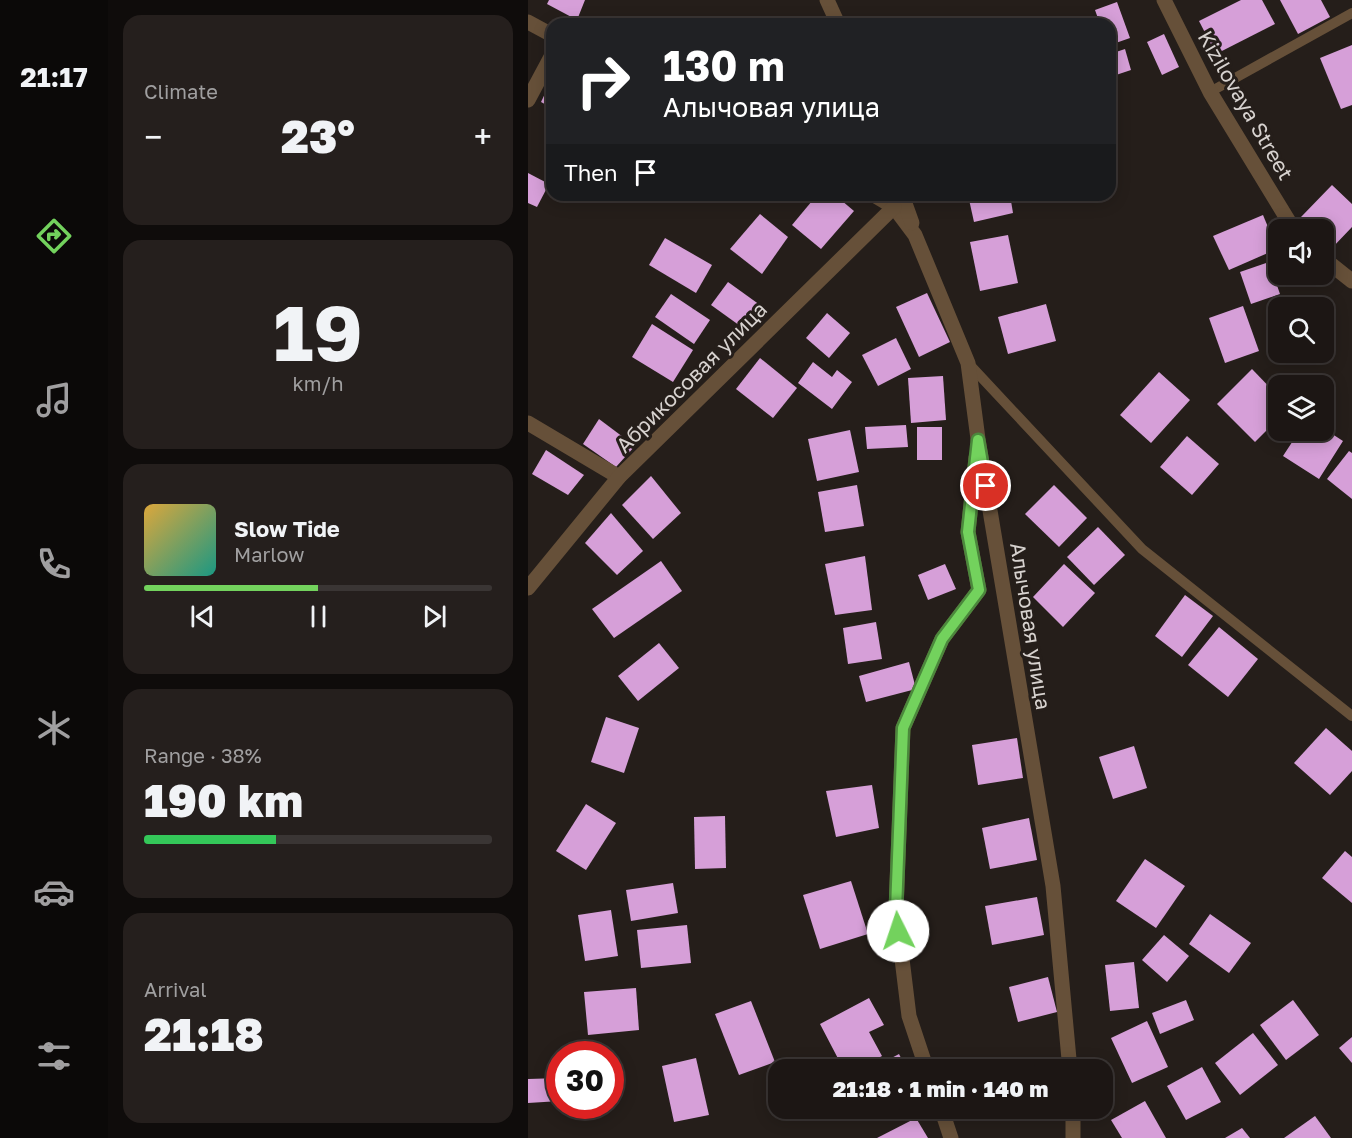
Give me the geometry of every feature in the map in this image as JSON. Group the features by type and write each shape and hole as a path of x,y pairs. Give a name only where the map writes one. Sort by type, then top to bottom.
{"street":[{"path":"827,0 835,18"},
{"name":"Kizilovaya Street","path":"1164,0 1210,92 1287,219"},
{"path":"528,22 546,32"},
{"path":"528,100 546,66"},
{"name":"Алычовая улица","path":"898,201 915,235 968,363 978,440 1053,886 1069,1059"},
{"name":"Абрикосовая улица","path":"528,588 619,477 898,201"},
{"path":"1334,267 1352,281"},
{"path":"528,423 619,477"},
{"path":"923,1059 909,1016 896,910 903,728 942,639 979,590 968,532 978,440"},
{"path":"945,1119 951,1138"},
{"path":"1073,1119 1073,1138"}],"lane":[{"path":"1210,92 1352,13"},
{"path":"968,363 1142,549 1352,716"}],"building":[{"path":"549,0 585,0 578,18 573,18 547,4"},
{"path":"1241,0 1262,0 1275,24 1216,54 1199,21"},
{"path":"1280,0 1321,0 1330,17 1298,34"},
{"path":"1117,2 1130,38 1116,43 1116,18 1098,18 1095,10"},
{"path":"1164,34 1179,67 1162,75 1147,42"},
{"path":"1352,45 1352,105 1341,109 1320,58"},
{"path":"1125,49 1131,70 1116,75 1116,52"},
{"path":"546,92 546,105 541,102"},
{"path":"528,173 546,182 546,190 537,207 528,203"},
{"path":"1332,185 1352,204 1352,227 1334,246 1334,219 1303,219 1301,217"},
{"path":"812,201 842,201 854,211 821,249 792,225"},
{"path":"969,201 1011,201 1013,213 974,222"},
{"path":"760,214 788,237 762,274 730,249"},
{"path":"1263,215 1268,227 1268,253 1229,270 1213,236"},
{"path":"1008,235 1018,283 980,291 970,242"},
{"path":"665,238 712,265 696,293 649,265"},
{"path":"1268,262 1268,285 1277,285 1280,294 1251,304 1240,272"},
{"path":"728,282 760,305 743,328 711,305"},
{"path":"927,293 950,342 919,357 896,307"},
{"path":"671,294 710,320 694,344 655,317"},
{"path":"1046,304 1056,341 1008,354 998,317"},
{"path":"1243,306 1259,351 1225,363 1209,318"},
{"path":"827,313 850,333 829,358 806,338"},
{"path":"652,324 693,350 673,382 632,357"},
{"path":"896,338 911,369 878,386 862,355"},
{"path":"760,358 797,388 773,418 736,389"},
{"path":"813,362 832,377 837,370 852,382 832,409 798,383"},
{"path":"1252,369 1268,386 1268,429 1255,442 1217,404"},
{"path":"1159,372 1190,400 1151,443 1120,415"},
{"path":"943,376 946,420 911,423 908,378"},
{"path":"599,419 635,446 616,467 583,444"},
{"path":"906,425 908,447 867,449 865,427"},
{"path":"917,427 942,427 942,460 917,460"},
{"path":"850,430 859,472 817,481 808,439"},
{"path":"1334,435 1343,441 1319,479 1283,456 1293,441 1334,441"},
{"path":"1187,436 1219,464 1192,495 1160,467"},
{"path":"546,450 584,475 568,495 532,474"},
{"path":"1349,451 1352,453 1352,499 1327,479"},
{"path":"651,476 681,513 653,539 622,505"},
{"path":"857,485 864,526 825,532 818,492"},
{"path":"1054,485 1087,518 1059,547 1025,514"},
{"path":"611,513 643,551 617,575 585,543"},
{"path":"1098,527 1125,555 1094,585 1067,557"},
{"path":"865,556 872,610 835,615 825,564"},
{"path":"661,561 682,591 614,638 592,609"},
{"path":"945,564 956,589 928,600 918,575"},
{"path":"1064,564 1095,593 1063,627 1033,597"},
{"path":"1185,595 1213,616 1182,657 1155,636"},
{"path":"876,622 882,659 848,664 843,628"},
{"path":"1219,627 1258,659 1228,697 1188,665"},
{"path":"659,643 679,668 638,701 618,676"},
{"path":"909,662 916,689 866,702 859,676"},
{"path":"606,717 639,728 624,773 591,762"},
{"path":"1326,728 1352,751 1352,771 1330,795 1294,763"},
{"path":"1017,738 1023,778 978,785 972,745"},
{"path":"1134,746 1147,788 1113,799 1099,757"},
{"path":"872,785 879,828 836,837 826,791"},
{"path":"586,804 616,823 586,870 556,851"},
{"path":"725,816 726,868 695,869 694,817"},
{"path":"1029,818 1037,860 990,869 982,828"},
{"path":"1345,851 1352,857 1352,903 1322,878"},
{"path":"1145,859 1185,886 1156,928 1116,901"},
{"path":"851,881 868,934 820,949 803,895"},
{"path":"673,883 678,913 631,921 626,890"},
{"path":"1037,897 1044,935 992,945 985,906"},
{"path":"611,910 618,956 585,961 578,915"},
{"path":"1210,914 1251,943 1229,973 1189,944"},
{"path":"687,925 691,963 641,968 637,930"},
{"path":"1164,935 1189,956 1167,982 1142,960"},
{"path":"1134,962 1139,1008 1110,1011 1105,965"},
{"path":"1048,977 1057,1012 1018,1022 1009,987"},
{"path":"636,988 639,1030 588,1035 584,992"},
{"path":"869,998 884,1025 869,1032 882,1056 876,1059 838,1059 820,1024"},
{"path":"1186,1000 1194,1020 1160,1034 1152,1013"},
{"path":"1293,1000 1319,1035 1286,1060 1260,1025"},
{"path":"751,1001 774,1059 768,1059 768,1065 739,1075 715,1014"},
{"path":"1147,1021 1168,1067 1132,1083 1111,1038"},
{"path":"1253,1033 1278,1065 1240,1095 1215,1063"},
{"path":"1352,1037 1352,1063 1339,1048"},
{"path":"899,1054 902,1059 890,1059"},
{"path":"696,1058 709,1115 674,1122 662,1066"},
{"path":"1202,1067 1221,1102 1186,1120 1167,1086"},
{"path":"546,1078 546,1102 528,1103 528,1079"},
{"path":"1145,1101 1166,1138 1122,1138 1111,1120"},
{"path":"1315,1116 1331,1138 1284,1138"},
{"path":"917,1119 928,1138 877,1138"},
{"path":"1242,1128 1250,1138 1225,1138"}],"route":[{"path":"898,931 896,910 903,728 942,639 979,590 968,532 978,440 986,486"}]}
